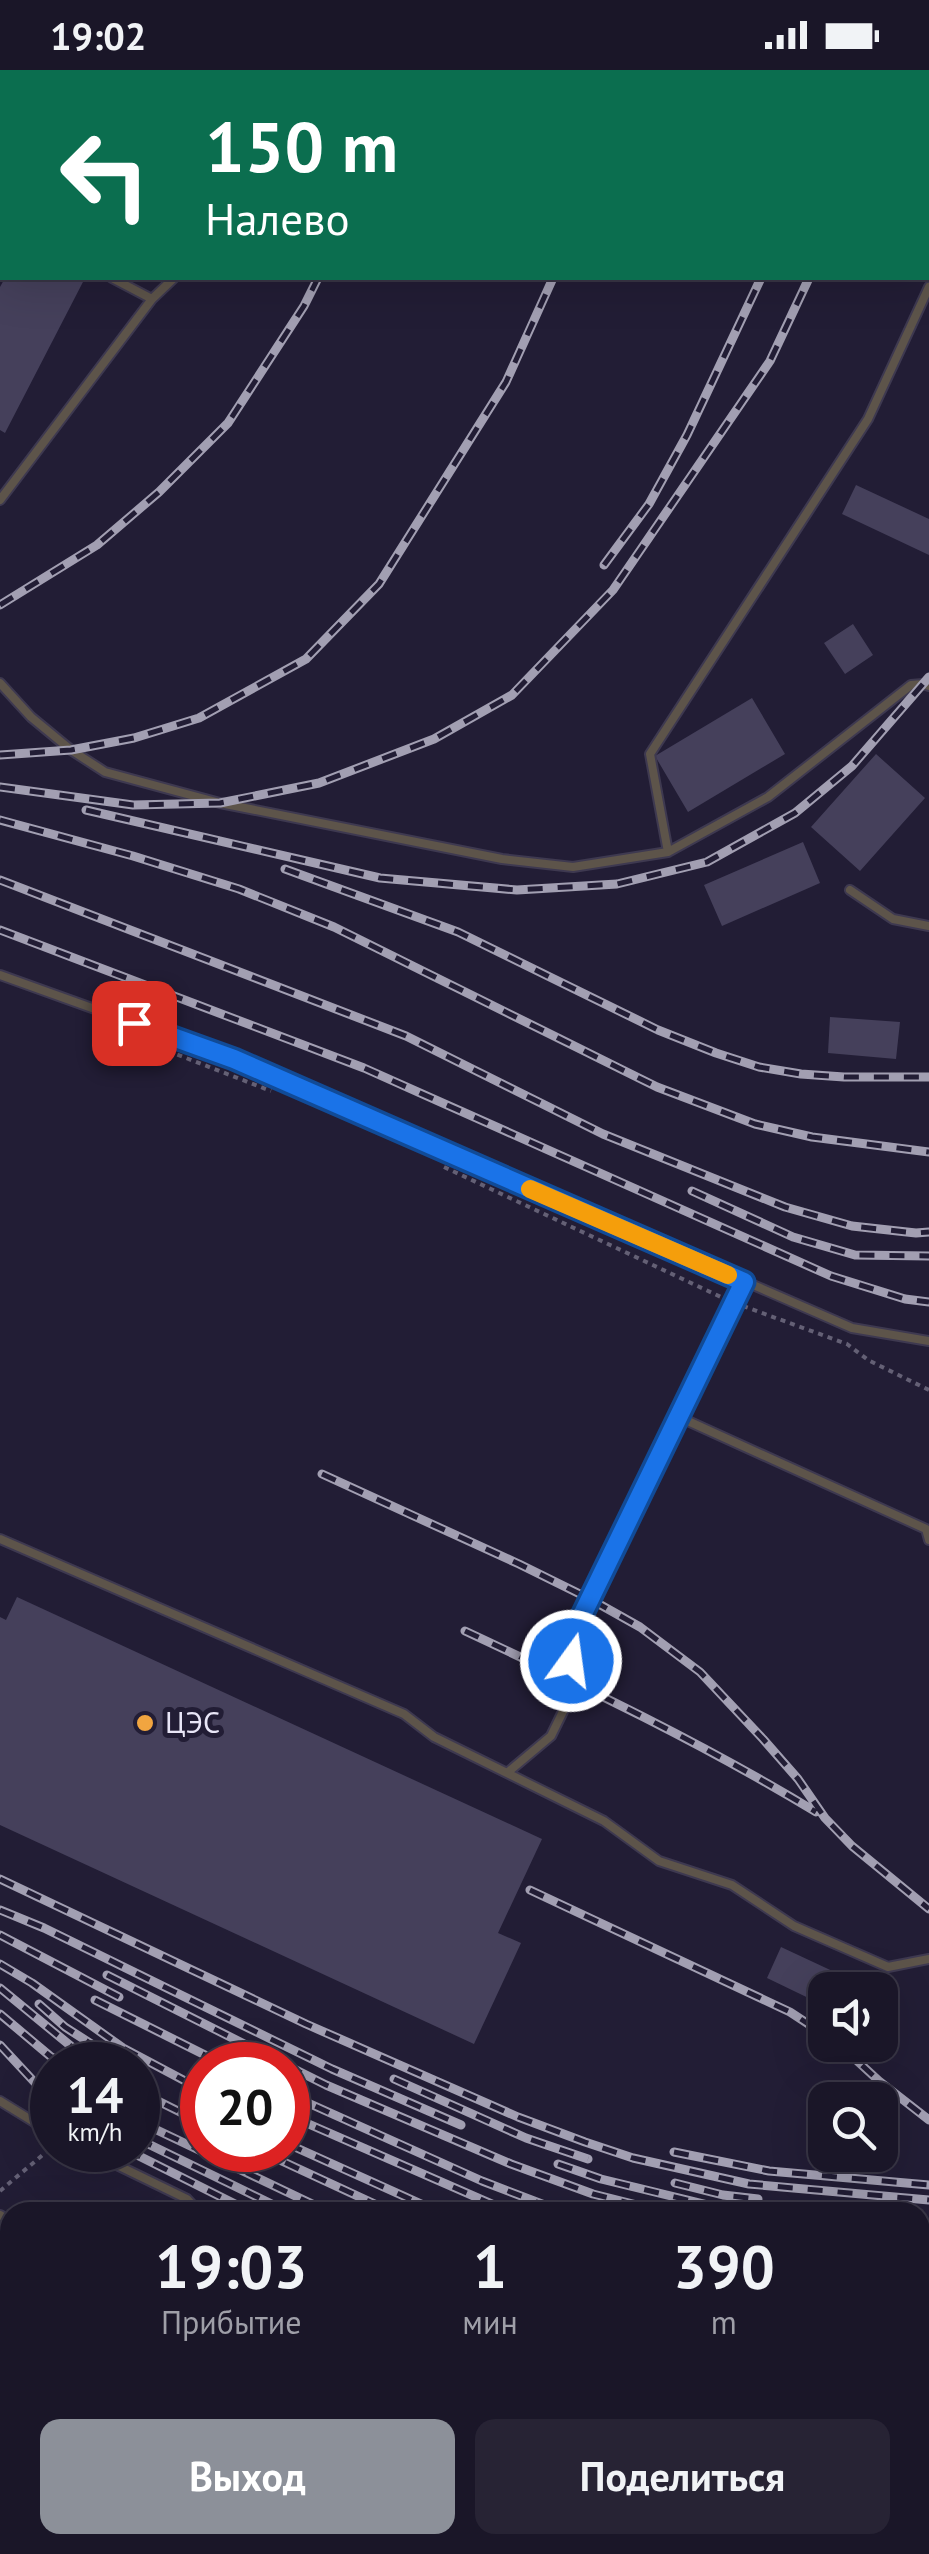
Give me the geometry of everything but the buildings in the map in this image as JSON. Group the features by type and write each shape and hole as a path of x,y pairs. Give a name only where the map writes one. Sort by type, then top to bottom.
{"lane":[{"path":"116,280 152,299"},
{"path":"0,500 152,299 172,280"},
{"path":"668,852 650,754 868,419 929,287"},
{"path":"0,683 31,717 105,772 220,803 502,859 573,867 668,852 768,797 912,685 929,686"},
{"path":"850,890 893,919 929,926"},
{"path":"0,975 234,1059 852,1328 929,1341"},
{"path":"507,1773 550,1736 572,1694 570,1640 744,1282"},
{"path":"679,1417 926,1529 929,1540"},
{"path":"0,1539 404,1714 434,1737 604,1822 658,1861 732,1885 794,1926 888,1967 929,1958"},
{"path":"0,2101 30,2119"},
{"path":"131,2172 190,2202"}],"path":[{"path":"163,1049 274,1092"},
{"path":"438,1164 734,1303 847,1344 868,1360 929,1390"},
{"path":"0,2191 30,2165"}],"railway":[{"path":"0,605 97,545 159,492 228,423 317,280"},
{"path":"0,755 71,750 134,738 199,718 306,659 379,584 506,382 552,280"},
{"path":"604,565 649,504 687,435 760,280"},
{"path":"0,787 133,805 220,803 319,783 434,739 512,695 613,590 770,361 808,280"},
{"path":"86,810 380,878 517,890 617,884 707,862 795,813 852,766 929,677"},
{"path":"0,820 239,889 334,927 657,1087 755,1124 812,1137 929,1152"},
{"path":"285,869 458,932 658,1030 759,1067 844,1077 929,1077"},
{"path":"0,880 406,1036 603,1134 785,1207 852,1226 929,1232"},
{"path":"0,930 364,1068 831,1276 905,1299 929,1302"},
{"path":"692,1191 793,1237 855,1255 929,1256"},
{"path":"322,1474 519,1564 640,1627 700,1672 798,1779 825,1818 852,1846 929,1909"},
{"path":"465,1631 687,1740 816,1812"},
{"path":"0,1879 306,2024 518,2117 585,2142 633,2158 749,2184 929,2200"},
{"path":"530,1890 808,2024"},
{"path":"0,1910 332,2069 461,2125"},
{"path":"0,1935 119,1997"},
{"path":"0,1964 123,2048 180,2078"},
{"path":"107,1975 240,2042"},
{"path":"0,1988 66,2042"},
{"path":"95,2000 180,2042"},
{"path":"39,2004 88,2042"},
{"path":"0,2014 33,2042"},
{"path":"0,2045 30,2077"},
{"path":"858,2062 929,2120"},
{"path":"310,2077 511,2164 625,2202"},
{"path":"394,2079 526,2138 588,2159"},
{"path":"160,2102 180,2112"},
{"path":"310,2104 537,2202"},
{"path":"310,2125 487,2202"},
{"path":"160,2131 308,2202"},
{"path":"160,2150 267,2202"},
{"path":"674,2152 769,2171 929,2185"},
{"path":"310,2154 417,2202"},
{"path":"558,2164 601,2179 696,2202"},
{"path":"160,2166 231,2202"},
{"path":"306,2172 370,2202"},
{"path":"675,2183 758,2199"}],"slow traffic":[{"path":"530,1189 728,1275"}],"place":[{"name":"ЦЭС","path":"145,1723"}],"route":[{"path":"134,1023 234,1059 744,1282 570,1640 571,1661"}]}
